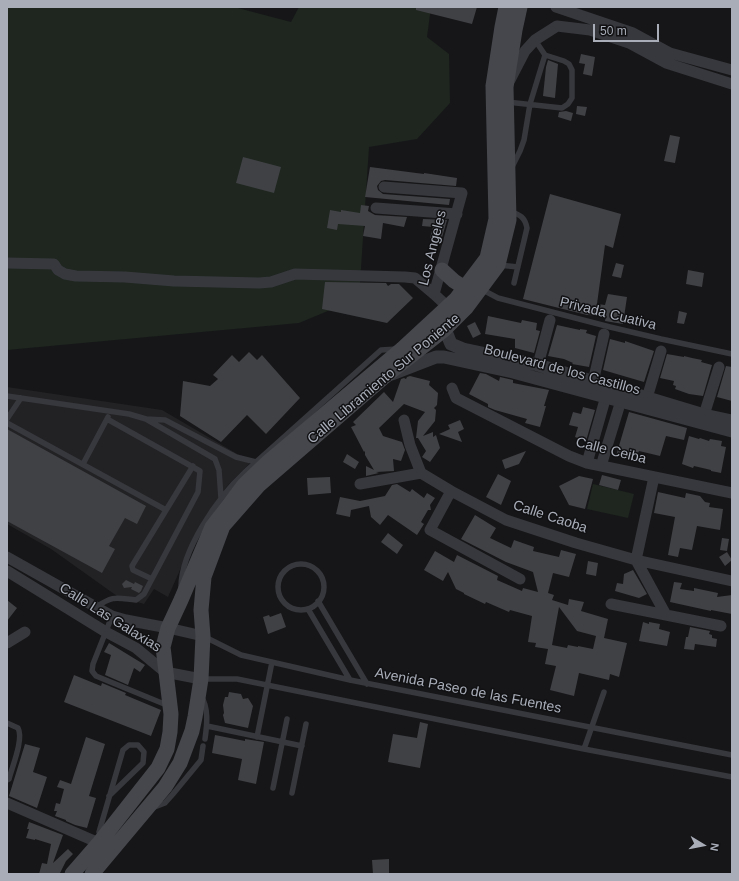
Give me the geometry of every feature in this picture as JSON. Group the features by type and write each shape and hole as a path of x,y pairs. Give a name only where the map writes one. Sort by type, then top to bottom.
{"main road":[{"path":"72,874 158,768 167,749 170,732 170,706 163,647 168,628 212,527 262,462 402,348 448,307 473,288 487,258 496,219 493,86 506,7"},
{"name":"Calle Libramiento Sur Poniente","path":"92,874 148,809 165,787 180,763 192,731 200,686 203,636 201,610 204,577 224,526 259,485 384,377 445,329 466,308 473,288 498,265 510,211 507,176 506,87 520,7"},
{"path":"442,270 454,281 473,288"}],"street":[{"path":"556,7 633,33 668,58 732,70"},
{"path":"506,87 525,51 534,40 556,26 590,30 629,43 668,58 717,80 732,84"},
{"name":"Los Angeles","path":"384,187 462,193 442,270 434,294 448,307"},
{"path":"376,208 457,214"},
{"path":"7,263 54,264 58,270 65,274 76,276 125,277 174,281 259,283 271,282 295,274 405,276 415,278 434,294"},
{"path":"538,366 550,320"},
{"name":"Boulevard de los Castillos","path":"445,329 448,339 454,346 538,366 593,382 607,392"},
{"path":"593,382 604,334"},
{"path":"647,398 661,351"},
{"name":"Boulevard de los Castillos","path":"384,377 436,357 444,357 623,396 732,431"},
{"path":"704,415 719,367"},
{"name":"Calle Ceiba","path":"452,388 456,398 569,456 601,466 732,493"},
{"path":"587,462 607,392"},
{"path":"601,466 623,396"},
{"name":"Boulevard de los Castillos","path":"623,396 647,398 704,415 732,421"},
{"path":"360,484 421,473 410,445 404,420"},
{"name":"Calle Caoba","path":"421,473 451,491 506,520 576,543 636,560 732,581"},
{"path":"654,477 636,560 666,615"},
{"path":"451,491 430,530 520,578"},
{"name":"Calle Las Galaxias","path":"7,557 112,616 203,636"},
{"name":"Calle Las Galaxias","path":"7,571 106,632 136,648 165,672 200,686"},
{"path":"612,604 721,626"},
{"path":"7,643 25,632"},
{"path":"7,803 101,840"}],"lane":[{"path":"507,102 562,108 568,104 572,98 572,70 569,64 545,55 534,40"},
{"path":"507,176 524,140 530,104 545,55"},
{"path":"510,211 522,216 526,222 527,228 514,284"},
{"path":"498,265 518,267"},
{"name":"Privada Cuativa","path":"473,288 513,302 661,339 732,354"},
{"path":"7,396 111,411 146,419 165,420 236,457 262,462"},
{"path":"7,419 21,398"},
{"path":"83,464 111,411"},
{"path":"96,607 109,598 136,600 144,594 198,492 200,471 107,419"},
{"path":"146,419 215,459 219,470 221,498"},
{"path":"7,423 166,510"},
{"path":"181,600 181,580 188,556 198,534 231,485 262,462"},
{"path":"152,579 133,570 132,566 193,466"},
{"path":"302,564 314,568 323,581 322,594 318,601 308,608 295,609 288,606 280,598 278,590 279,581 287,568 302,564"},
{"path":"318,601 367,684"},
{"path":"308,608 350,680"},
{"path":"112,616 93,664 92,671 96,676 170,706"},
{"name":"Avenida Paseo de las Fuentes","path":"203,636 241,655 367,684 732,755"},
{"path":"257,736 272,662"},
{"path":"205,739 207,726 205,703 200,686 236,679 584,749 732,777"},
{"path":"584,749 604,692"},
{"path":"273,788 287,719"},
{"path":"7,723 18,728 20,735 13,766 9,779 7,780"},
{"path":"292,793 306,724"},
{"path":"207,726 302,746"},
{"path":"101,840 99,832 108,796 123,750 129,745 138,745 144,752 143,763 108,796"},
{"path":"148,809 165,803 174,794 201,760 204,746"},
{"path":"104,812 114,824"}],"shaded area":[{"path":"7,7 234,7 291,22 299,7 431,7 427,37 449,54 450,103 417,139 369,147 359,298 299,323 7,350"},
{"path":"7,387 162,410 251,462 229,484 218,498 196,534 168,597 154,589 144,604 117,596 51,549 7,524"},
{"path":"593,484 634,494 628,518 587,509"}],"building":[{"path":"416,7 477,7 472,24 416,10"},
{"path":"581,54 595,57 592,76 583,74 585,64 579,63"},
{"path":"548,60 558,64 555,98 543,96"},
{"path":"577,106 587,107 585,116 576,114"},
{"path":"566,111 573,113 571,121 558,117 559,112"},
{"path":"670,135 680,137 675,163 664,161"},
{"path":"243,157 281,167 274,193 236,183"},
{"path":"370,167 457,178 456,186 385,180 381,181 377,186 378,190 383,194 450,199 449,205 365,197"},
{"path":"550,194 621,214 613,248 605,245 597,304 605,305 608,294 627,297 623,324 605,321 606,316 587,315 523,299"},
{"path":"361,205 369,206 368,211 375,215 407,217 404,227 383,223 381,239 363,236 365,226 338,224 337,230 327,228 330,210 360,213"},
{"path":"423,219 447,220 441,241 430,238 433,227 422,226"},
{"path":"616,263 624,265 621,278 612,276"},
{"path":"688,270 704,273 702,287 686,284"},
{"path":"325,282 386,283 388,286 391,284 399,284 413,298 387,323 322,309"},
{"path":"679,311 687,313 684,324 677,323"},
{"path":"488,316 521,323 522,320 537,323 536,330 540,331 534,353 515,348 515,339 485,334"},
{"path":"475,322 481,334 473,338 467,326"},
{"path":"557,325 587,330 586,333 596,336 589,367 572,364 573,363 564,359 548,356"},
{"path":"610,339 625,343 625,341 654,351 644,382 603,370"},
{"path":"249,352 257,360 262,355 300,398 266,434 247,415 221,442 180,416 183,381 210,386 218,379 213,375 232,355 239,362"},
{"path":"667,354 702,360 701,362 712,365 703,396 689,394 675,389 676,386 673,385 674,381 660,378"},
{"path":"726,366 732,367 732,401 717,397"},
{"path":"480,373 486,374 499,381 500,377 513,380 513,383 549,390 540,427 525,423 527,419 488,407 488,404 469,394"},
{"path":"410,376 430,381 429,385 438,393 437,405 434,408 436,410 435,421 423,436 433,432 433,437 436,435 440,448 430,462 422,457 426,451 418,438 416,438 418,421 425,412 404,404 379,428 383,436 402,442 405,450 401,461 393,459 394,471 376,472 379,473 366,476 366,466 374,470 351,427 356,425 353,422 384,392 393,402 401,379 406,379"},
{"path":"583,407 595,410 586,441 575,437 578,427 569,425 573,412 581,414"},
{"path":"629,412 687,428 684,440 666,436 660,456 633,451 632,459 616,456"},
{"path":"460,420 464,429 458,432 462,442 439,434 450,429 448,425"},
{"path":"7,429 146,506 137,524 125,518 109,546 115,549 102,573 7,521"},
{"path":"689,436 709,441 710,439 722,441 721,446 726,447 721,473 694,466 693,468 682,464"},
{"path":"526,451 519,464 505,469 502,460"},
{"path":"347,454 359,462 355,469 343,462"},
{"path":"498,474 511,481 501,505 486,497"},
{"path":"602,475 621,480 618,490 599,485"},
{"path":"579,476 593,479 585,509 569,505 559,486"},
{"path":"330,477 331,493 308,495 307,478"},
{"path":"397,484 410,492 412,489 424,498 427,493 435,498 430,505 431,510 428,510 421,522 424,524 417,535 388,515 380,525 371,517 369,506 351,510 350,517 336,514 340,497 360,501 385,496 392,485"},
{"path":"658,492 685,498 686,493 700,496 705,502 710,503 709,507 723,509 720,530 697,526 692,550 680,548 678,557 668,555 675,517 654,513"},
{"path":"475,515 496,528 490,538 511,548 514,540 534,547 533,551 559,557 561,550 576,554 569,577 553,573 548,593 554,595 552,600 568,605 569,599 584,602 581,611 608,619 604,638 627,643 619,677 610,674 609,680 579,673 574,696 550,690 556,666 545,664 548,649 535,647 536,643 528,642 532,616 510,610 509,612 486,602 485,604 464,594 456,589 448,572 443,581 424,570 435,551 454,562 457,555 498,576 497,580 522,591 523,588 538,592 533,572 506,562 461,539","holes":["559,607 577,631 596,636 593,649 568,645 567,648 552,645"]},
{"path":"388,533 403,545 397,554 381,542"},
{"path":"722,538 729,539 727,551 720,550"},
{"path":"727,552 732,560 725,566 719,557"},
{"path":"588,561 598,563 596,576 586,574"},
{"path":"633,570 647,594 639,598 615,591 617,583 623,584 624,574"},
{"path":"126,580 143,586 141,591 139,593 131,589 132,587 124,588 122,584"},
{"path":"674,582 682,583 680,589 694,591 694,588 718,593 717,597 732,595 732,614 670,602"},
{"path":"7,600 17,608 7,621"},
{"path":"281,613 286,627 268,634 263,617 269,615 270,617"},
{"path":"643,622 649,624 649,622 660,624 659,629 670,632 667,646 639,641"},
{"path":"690,627 710,631 709,634 712,635 712,638 717,639 716,647 695,644 694,650 684,649 686,637 688,637"},
{"path":"109,643 145,665 140,672 134,668 128,685 105,675 111,655 104,652"},
{"path":"74,675 101,686 102,683 126,693 125,695 161,710 151,736 64,702"},
{"path":"229,692 241,694 243,699 248,698 253,706 248,728 225,723 223,705 225,697 228,697"},
{"path":"420,722 428,724 420,768 388,762 393,734 417,738"},
{"path":"215,735 245,741 245,739 264,742 256,784 238,780 242,759 212,753"},
{"path":"86,737 105,744 89,796 96,798 87,828 75,825 55,816 57,811 54,811 56,803 60,804 64,789 57,787 60,780 71,784"},
{"path":"25,744 40,748 33,772 47,777 37,808 9,796"},
{"path":"29,822 63,835 53,863 68,849 73,854 66,861 60,873 39,874 42,863 47,864 51,844 26,838 29,829 27,829"},
{"path":"389,859 389,874 373,874 372,860"}]}
